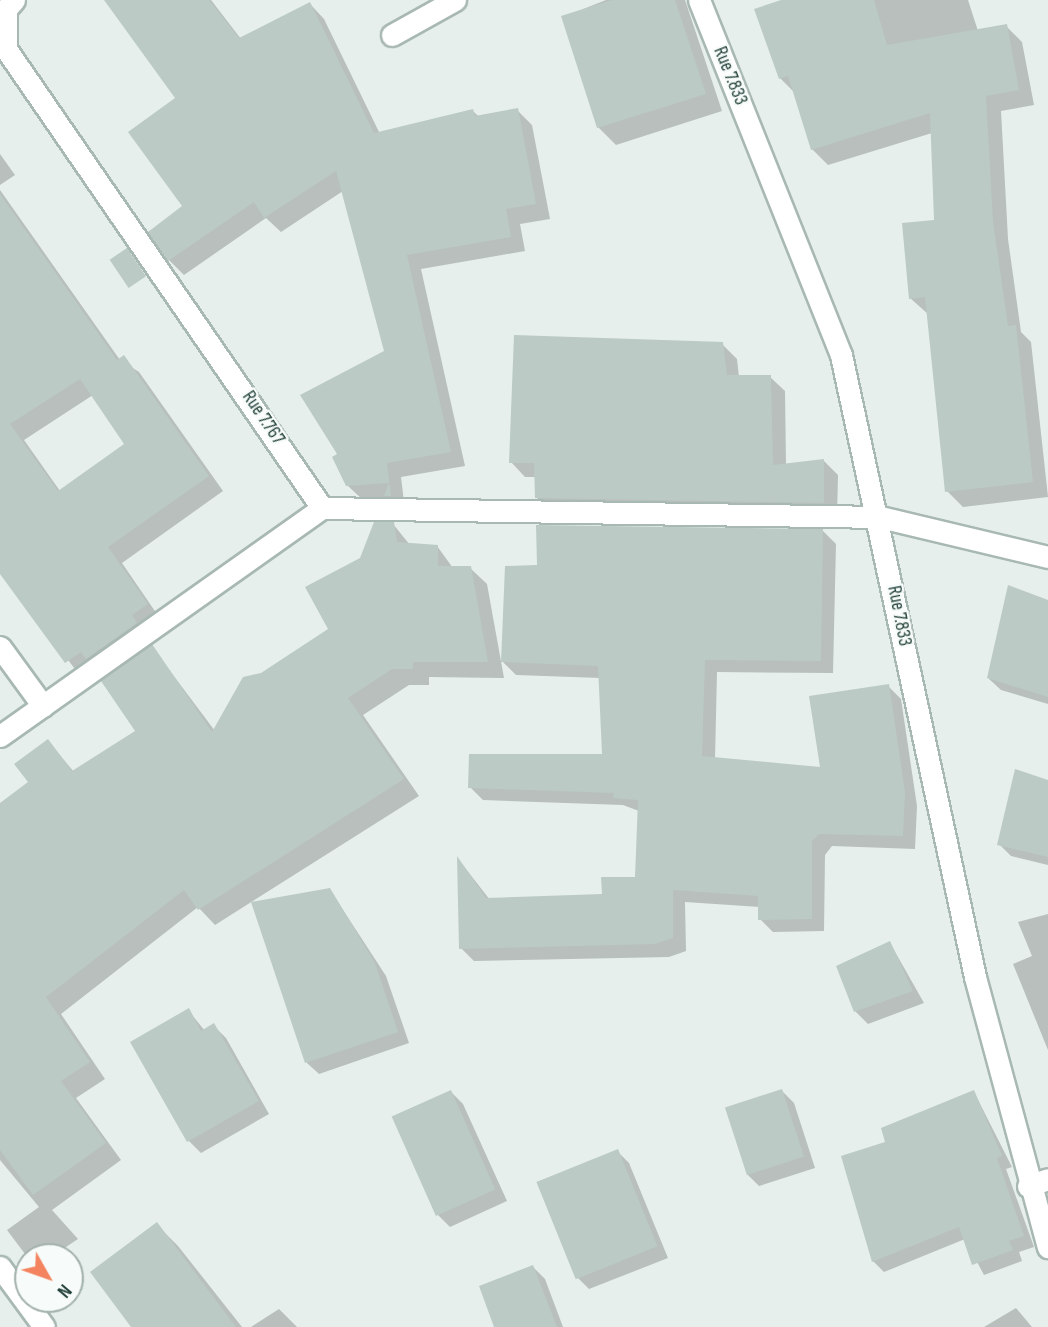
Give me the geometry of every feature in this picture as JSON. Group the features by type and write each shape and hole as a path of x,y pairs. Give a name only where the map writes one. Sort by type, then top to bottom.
{"street":[{"name":"Rue 7.767","path":"15,0 6,9 6,49 322,508"},
{"path":"392,36 455,0"},
{"name":"Rue 7.833","path":"699,0 841,355 880,517 936,804 1038,1183 1048,1247"},
{"path":"0,736 322,508 880,517 1048,557"},
{"path":"0,647 43,706"},
{"path":"0,1266 44,1327"}],"building":[{"path":"104,0 209,0 239,38 310,2 374,133 473,109 475,116 518,108 536,204 506,209 511,237 407,255 451,452 387,463 391,496 384,496 389,483 346,486 332,457 337,454 300,395 384,351 336,171 264,218 254,202 168,261 148,232 182,206 128,132 175,98"},
{"path":"612,0 675,0 706,94 597,128 561,16"},
{"path":"781,0 874,0 887,45 1007,24 1019,90 986,96 993,222 1008,326 1016,325 1033,482 945,492 925,297 909,299 902,223 934,220 930,113 811,150 788,76 779,79 754,9"},
{"path":"0,194 117,360 124,355 209,476 108,547 148,604 132,615 137,623 86,659 81,652 65,663 0,574","holes":["80,379 124,444 58,491 10,424"]},
{"path":"127,248 146,276 129,288 110,260"},
{"path":"514,335 723,342 727,375 771,375 773,465 824,459 824,503 535,498 534,463 509,463"},
{"path":"374,522 394,522 397,542 438,545 438,566 471,566 488,662 413,662 413,669 392,669 348,698 404,779 198,910 184,890 46,997 90,1062 61,1081 106,1143 33,1195 0,1150 0,803 28,782 14,764 48,739 72,771 135,731 101,681 152,644 212,732 243,677 261,673 328,629 305,587 360,558"},
{"path":"536,525 823,529 821,661 705,660 702,756 820,767 809,696 889,684 905,792 903,836 819,834 812,841 812,919 758,920 758,896 673,890 673,938 655,944 459,949 457,856 486,898 602,894 601,877 635,877 638,800 613,798 614,793 468,788 469,754 602,754 598,666 501,662 505,566 537,565"},
{"path":"1008,585 1048,600 1048,697 987,678"},
{"path":"1015,769 1048,780 1048,857 997,845"},
{"path":"330,888 375,963 398,1032 305,1063 251,902"},
{"path":"890,941 913,991 854,1012 836,966"},
{"path":"189,1008 201,1031 214,1023 259,1101 187,1142 130,1042"},
{"path":"782,1089 804,1157 747,1175 725,1108"},
{"path":"451,1090 495,1190 436,1216 392,1116"},
{"path":"974,1090 1002,1156 997,1158 1024,1236 1009,1241 1013,1250 972,1265 959,1227 872,1262 841,1156 885,1142 881,1128"},
{"path":"618,1149 657,1246 576,1279 536,1182"},
{"path":"157,1222 236,1327 131,1327 90,1272"},
{"path":"533,1265 557,1327 494,1327 479,1286"}]}
